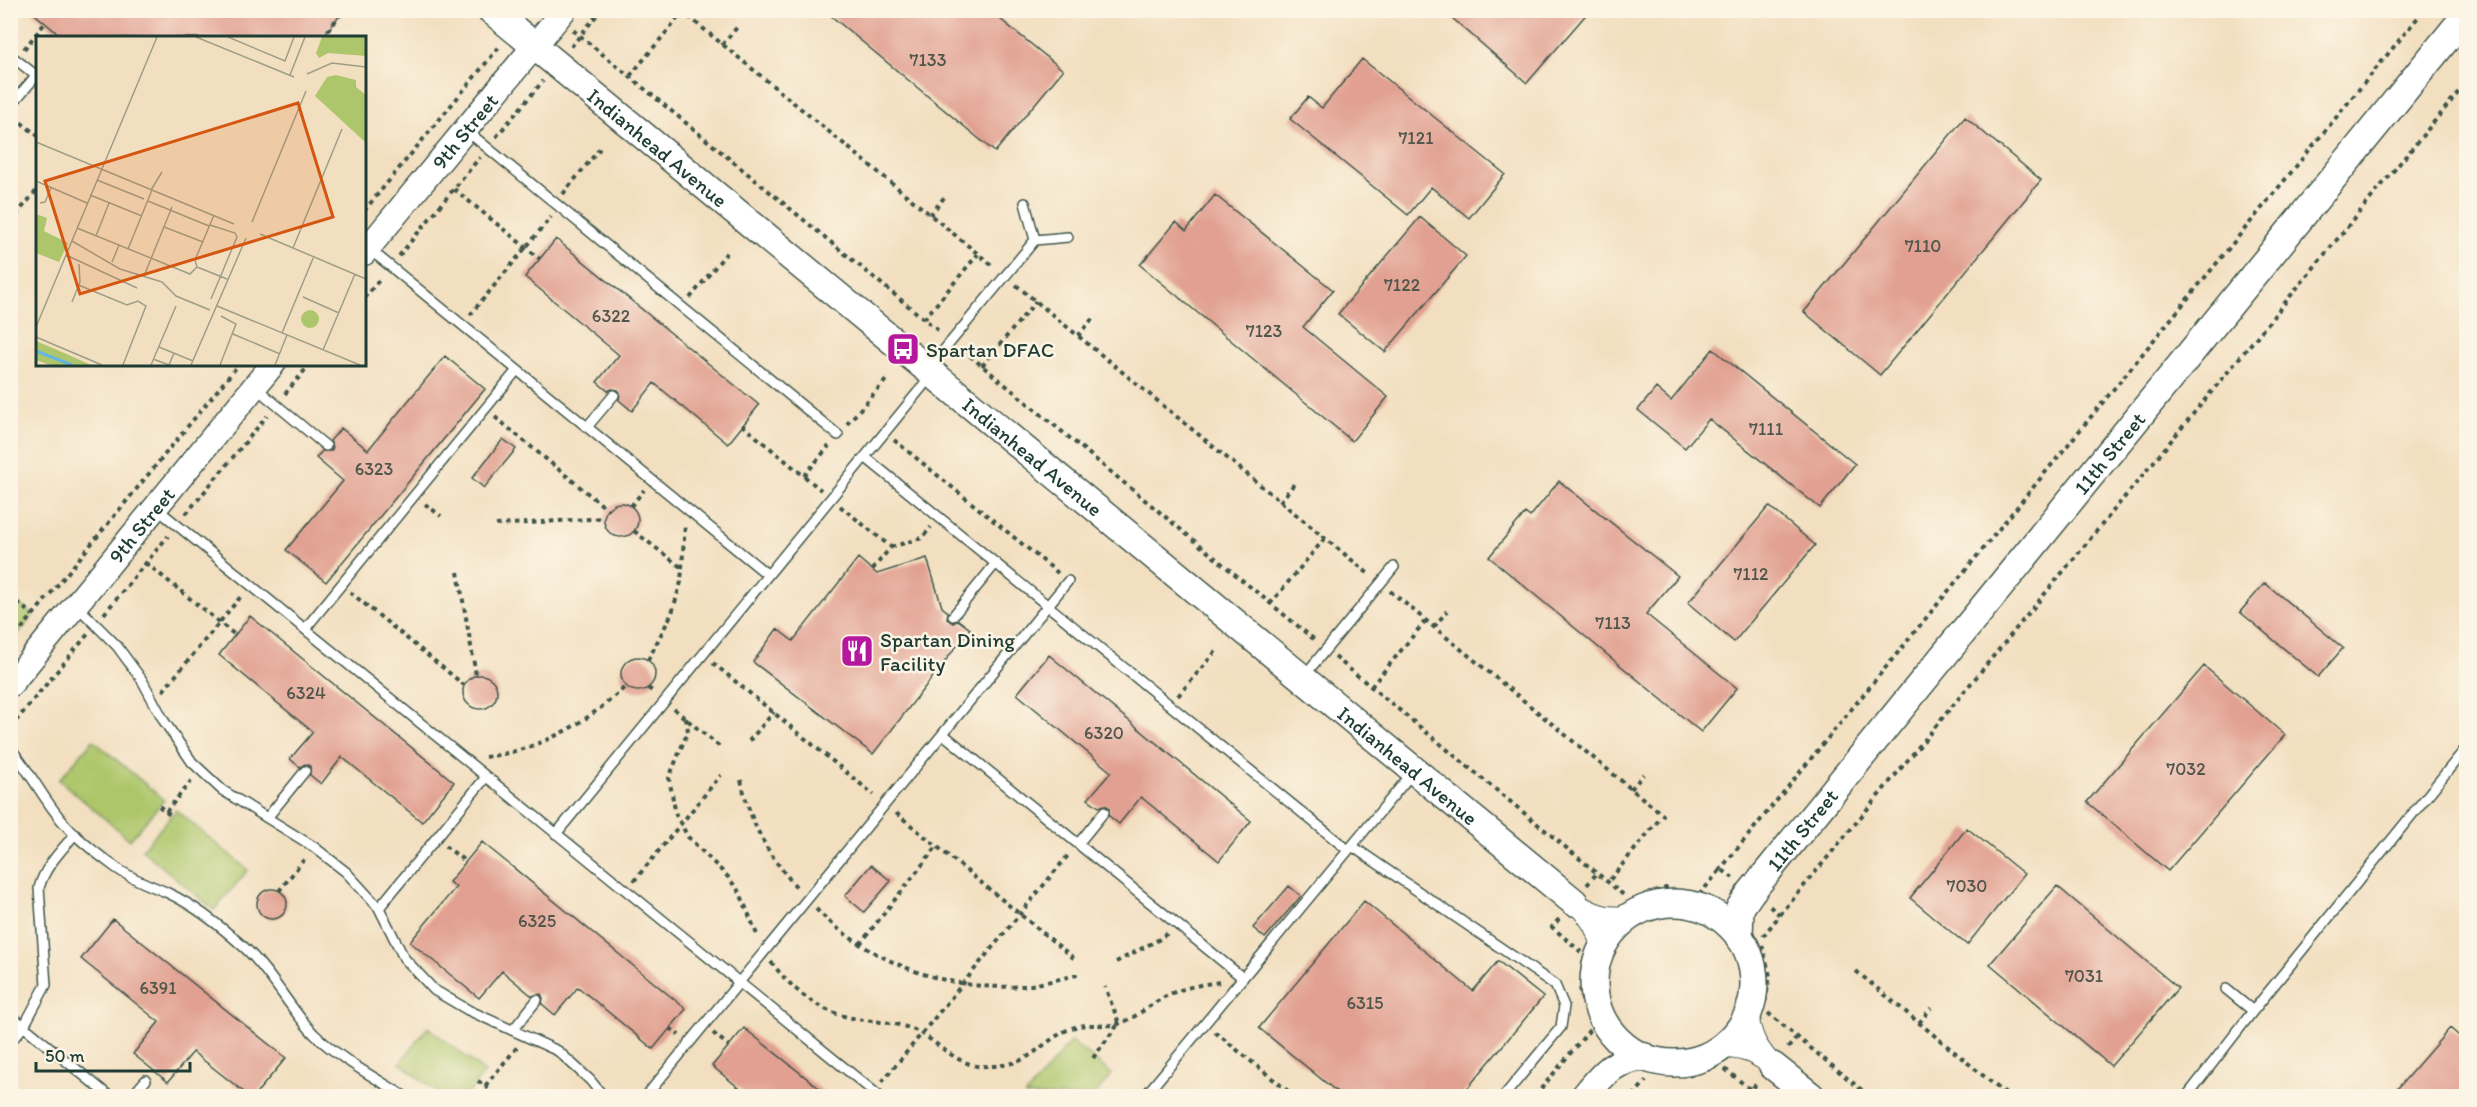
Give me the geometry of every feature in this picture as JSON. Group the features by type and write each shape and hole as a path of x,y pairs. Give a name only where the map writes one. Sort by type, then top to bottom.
{"main road":[{"name":"Indianhead Avenue","path":"491,10 1574,902"},
{"name":"11th Street","path":"1751,892 2466,15"},
{"path":"1707,910 1723,910 1738,903 1751,892"},
{"path":"1739,937 1740,908 1751,892"},
{"path":"1672,903 1707,910 1725,921 1739,937 1749,956 1754,976 1754,991 1748,1013 1737,1033 1720,1048 1705,1056 1683,1062 1664,1062 1645,1057 1622,1043 1608,1028 1599,1010 1594,991 1595,972 1601,950 1613,931 1631,916 1651,907 1672,903"},
{"path":"1602,1075 1608,1059 1608,1028"},
{"path":"1585,1096 1602,1075 1628,1058 1645,1057"},
{"path":"1773,1066 1811,1096"}],"street":[{"name":"9th Street","path":"366,251 465,130 524,38 561,14"},
{"name":"9th Street","path":"10,686 271,366"},
{"path":"1574,902 1594,914 1611,918 1631,916"},
{"path":"1574,902 1590,918 1598,932 1601,950"},
{"path":"1748,1013 1751,1034 1759,1049 1773,1066"},
{"path":"1720,1048 1740,1048 1752,1052 1773,1066"}],"lane":[{"path":"10,55 36,75"},
{"path":"10,106 36,77"},
{"path":"465,130 838,435"},
{"path":"1025,203 1035,240"},
{"path":"556,834 885,432 913,401 952,341 1035,240 1068,237"},
{"path":"366,251 518,370 768,575"},
{"path":"305,630 518,370"},
{"path":"255,387 326,446"},
{"path":"587,428 614,395"},
{"path":"865,457 1350,848 1555,985 1564,1006 1561,1028 1504,1096"},
{"path":"156,508 877,1094"},
{"path":"953,616 996,563"},
{"path":"1303,678 1394,567"},
{"path":"646,1096 1068,581"},
{"path":"76,605 117,646 142,680 192,762 222,790 314,847 346,872 379,908 404,958 434,990 468,1010 558,1051 590,1080 603,1096"},
{"path":"943,734 1243,978"},
{"path":"10,748 24,763 64,824 75,834 116,868 186,903 226,932 247,950 316,1035 346,1059 404,1096"},
{"path":"2187,1096 2466,748"},
{"path":"1145,1096 1414,770"},
{"path":"267,818 305,771"},
{"path":"379,908 486,777"},
{"path":"1078,844 1104,812"},
{"path":"10,1042 24,1026 46,985 39,888 44,870 75,834"},
{"path":"2226,989 2253,1011"},
{"path":"513,1030 537,1000"},
{"path":"10,1015 109,1096"},
{"path":"132,1096 146,1080"}],"path":[{"path":"324,36 344,10"},
{"path":"561,14 630,76 1631,900 1666,888 1700,894 2424,10"},
{"path":"630,76 682,12 1663,815 1608,882"},
{"path":"23,49 45,23"},
{"path":"722,45 739,25"},
{"path":"366,209 524,38"},
{"path":"1869,1096 1764,1009 1770,976 1760,939 2466,83"},
{"path":"10,114 36,134"},
{"path":"462,325 526,248 602,146"},
{"path":"454,189 540,259"},
{"path":"10,222 36,191"},
{"path":"930,215 946,195"},
{"path":"682,308 729,250"},
{"path":"924,319 978,254"},
{"path":"982,366 1036,301"},
{"path":"1078,336 1093,318"},
{"path":"10,643 237,366"},
{"path":"10,728 308,366"},
{"path":"485,410 608,510"},
{"path":"885,432 1068,581"},
{"path":"1280,502 1294,484"},
{"path":"415,496 441,516"},
{"path":"648,660 672,613 681,582 686,508"},
{"path":"891,547 922,538 939,517"},
{"path":"496,525 604,518"},
{"path":"634,531 682,568"},
{"path":"1270,604 1325,538"},
{"path":"146,563 235,635"},
{"path":"458,572 476,675"},
{"path":"154,703 250,585"},
{"path":"341,585 464,685"},
{"path":"10,597 33,615"},
{"path":"1434,627 1447,611"},
{"path":"1371,687 1426,621"},
{"path":"1170,705 1216,651"},
{"path":"464,759 525,748 555,737 586,719 626,686"},
{"path":"648,688 720,747"},
{"path":"749,741 774,712"},
{"path":"686,718 688,730 669,778 680,825 688,837 728,877 740,893 764,953 783,978 806,999 851,1018 906,1027 921,1034 955,1058 974,1066 1008,1065 1024,1060 1066,1030 1086,1023 1119,1023"},
{"path":"166,812 201,770"},
{"path":"1631,789 1644,774"},
{"path":"626,891 721,775"},
{"path":"741,780 757,832 766,848 807,900 841,932 895,964 924,974 980,986 1029,985 1081,974"},
{"path":"159,806 171,816"},
{"path":"436,838 466,862"},
{"path":"877,1094 921,1034 1078,844"},
{"path":"860,944 937,846"},
{"path":"279,891 314,847"},
{"path":"1721,869 1780,915"},
{"path":"1535,1096 1592,1028 1580,994 1584,954 1552,927 1597,872"},
{"path":"1116,962 1158,940 1177,925"},
{"path":"1856,971 2008,1096"},
{"path":"1093,1058 1119,1023 1169,994 1202,984 1243,978"},
{"path":"1105,987 1119,1023"},
{"path":"1919,1023 1931,1008"},
{"path":"1205,1024 1294,1096"},
{"path":"486,1086 525,1035"},
{"path":"1633,1096 1653,1072 1688,1076 1721,1066 1751,1090 1797,1037"},
{"path":"478,1081 492,1091"}],"green space":[{"path":"11,597 33,615 11,643"},
{"path":"93,740 164,800 130,840 59,780"},
{"path":"176,810 248,870 214,910 142,850"},
{"path":"428,1027 485,1072 466,1096 442,1096 400,1063"},
{"path":"1071,1041 1112,1074 1094,1096 1025,1096"}],"building":[{"path":"30,10 344,10 324,36 61,36"},
{"path":"824,10 989,10 1063,70 995,152"},
{"path":"1443,10 1590,10 1527,83"},
{"path":"1362,59 1505,174 1469,218 1431,187 1408,215 1290,119 1308,97 1322,108"},
{"path":"1965,117 2041,180 1880,375 1804,312"},
{"path":"1215,195 1333,290 1303,327 1388,397 1352,441 1140,265 1176,222 1186,231"},
{"path":"1420,217 1466,256 1385,352 1338,314"},
{"path":"556,239 759,405 728,444 654,383 632,411 619,400 618,390 608,391 597,382 619,355 525,277"},
{"path":"1713,349 1855,464 1820,508 1709,419 1685,448 1638,410 1656,388 1671,401"},
{"path":"445,356 485,389 326,582 286,550 343,481 316,458 322,451 331,451 333,447 330,441 341,428 368,450"},
{"path":"503,439 516,449 484,488 472,478"},
{"path":"1559,481 1678,576 1646,614 1737,688 1701,732 1489,557 1525,513 1530,517"},
{"path":"621,503 633,508 638,520 633,532 621,537 609,532 604,520 609,508"},
{"path":"1769,506 1815,545 1734,642 1688,603"},
{"name":"Spartan Dining Facility","path":"858,558 877,574 927,558 942,607 948,612 947,619 953,623 958,620 970,629 873,754 753,662 777,629 793,641"},
{"path":"2265,583 2343,648 2318,677 2240,612"},
{"path":"250,616 454,782 422,822 342,757 321,784 310,775 310,766 305,764 300,767 290,759 313,732 219,655"},
{"path":"1049,655 1251,821 1219,861 1141,797 1119,824 1109,816 1109,807 1104,805 1099,807 1088,799 1111,772 1017,694"},
{"path":"638,657 650,662 655,674 650,686 638,691 626,686 621,674 626,662"},
{"path":"2204,666 2285,735 2168,871 2087,802"},
{"path":"480,675 492,680 497,692 492,704 480,709 468,704 463,692 468,680"},
{"path":"1967,828 2024,874 1967,945 1910,898"},
{"path":"482,842 686,1009 653,1049 578,987 555,1015 542,1004 541,994 532,996 502,971 479,998 410,942 456,887 449,882"},
{"path":"871,865 891,881 864,912 845,896"},
{"path":"1289,886 1301,896 1265,938 1253,928"},
{"path":"2057,886 2178,988 2111,1066 1990,964"},
{"path":"272,889 283,893 287,904 283,915 272,919 261,915 257,904 261,893"},
{"path":"1364,901 1473,991 1498,961 1543,997 1461,1096 1342,1096 1259,1028"},
{"path":"113,919 286,1058 254,1096 249,1096 193,1052 168,1082 133,1054 159,1022 81,959"},
{"path":"744,1028 829,1096 749,1096 712,1066"},
{"path":"2450,1028 2466,1042 2466,1096 2391,1096"}],"place":[{"name":"Spartan DFAC","path":"903,349"},
{"name":"Spartan Dining Facility","path":"857,651"}]}
